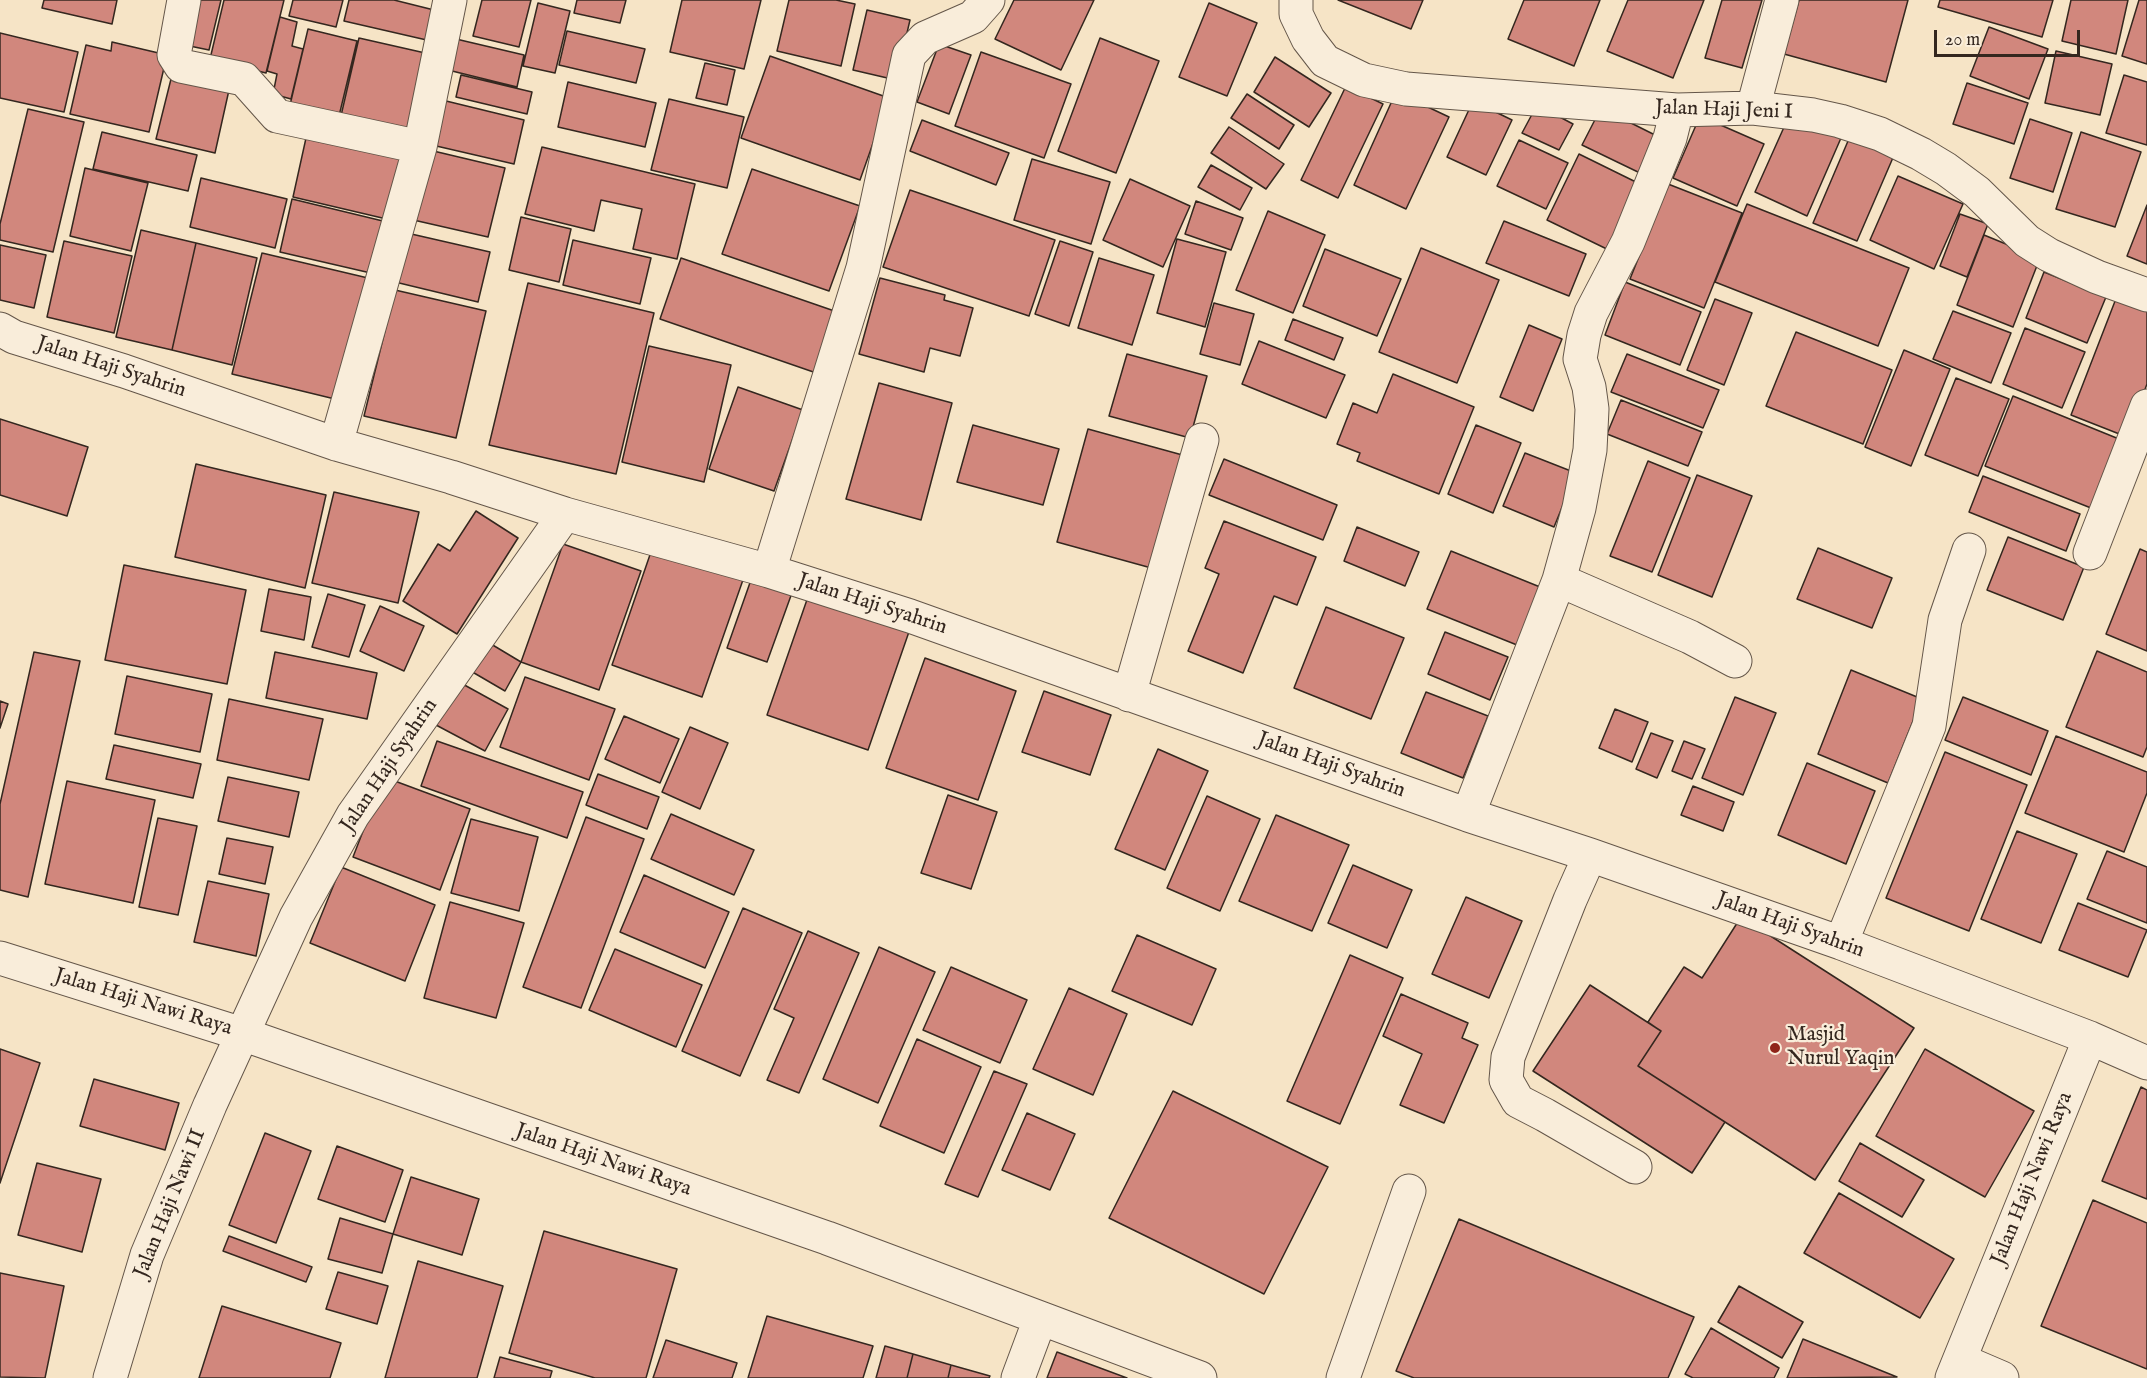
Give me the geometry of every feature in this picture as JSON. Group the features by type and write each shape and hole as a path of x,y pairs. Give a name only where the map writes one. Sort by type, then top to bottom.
{"street":[{"path":"184,0 174,55 181,66 244,79 277,116 420,147"},
{"path":"336,444 420,147 450,0"},
{"path":"769,571 863,268 909,55 925,38 973,17 988,0"},
{"name":"Jalan Haji Jeni I","path":"1296,0 1296,14 1308,39 1325,61 1364,80 1406,89 1677,110 1753,108 1813,115 1880,134 1922,154 1977,192 2027,241 2042,251 2071,266 2147,295"},
{"path":"1753,108 1782,0"},
{"path":"1468,815 1559,580 1579,508 1590,450 1592,409 1589,387 1580,359 1584,335 1591,313 1628,242 1670,138 1677,110"},
{"name":"Jalan Haji Syahrin","path":"0,329 14,337 124,371 336,444 452,477 565,514 769,571 910,616 1468,815 1841,943 2090,1038"},
{"path":"2090,553 2147,406"},
{"path":"1129,695 1202,440"},
{"name":"Jalan Haji Syahrin","path":"242,1034 296,917 353,815 565,514"},
{"path":"1841,943 1929,726 1945,620 1969,550"},
{"path":"1559,580 1690,638 1735,661"},
{"path":"1590,855 1508,1057 1506,1080 1518,1101 1635,1167"},
{"name":"Jalan Haji Nawi Raya","path":"0,958 242,1034 828,1238 1200,1378"},
{"name":"Jalan Haji Nawi II","path":"110,1378 147,1255 242,1034"},
{"path":"2090,1038 2147,1063"},
{"name":"Jalan Haji Nawi Raya","path":"1956,1369 2090,1038"},
{"path":"1343,1378 1409,1191"},
{"path":"1018,1378 1040,1319"},
{"path":"1956,1369 2002,1378"}],"building":[{"path":"44,0 117,0 112,24 42,8"},
{"path":"190,0 221,0 209,50 180,44"},
{"path":"224,0 284,0 266,73 210,59"},
{"path":"293,0 343,0 336,27 289,16"},
{"path":"349,0 394,0 438,11 431,41 344,21"},
{"path":"482,0 531,0 519,47 473,36"},
{"path":"577,0 626,0 620,23 574,13"},
{"path":"682,0 761,0 744,69 670,52"},
{"path":"789,0 836,0 855,4 841,66 777,51"},
{"path":"1014,0 1094,0 1061,70 995,39"},
{"path":"1338,0 1423,0 1411,29"},
{"path":"1524,0 1600,0 1574,66 1508,39"},
{"path":"1628,0 1704,0 1673,78 1607,51"},
{"path":"1722,0 1762,0 1742,68 1705,58"},
{"path":"1799,0 1908,0 1886,82 1784,54"},
{"path":"1940,0 2053,0 2042,37 1938,7"},
{"path":"2071,0 2128,0 2116,54 2062,41"},
{"path":"2139,0 2147,0 2147,64 2122,56"},
{"path":"538,3 570,11 555,73 523,66"},
{"path":"1209,3 1257,23 1227,96 1179,77"},
{"path":"867,10 910,20 896,80 853,70"},
{"path":"280,17 297,22 292,46 303,49 291,99 273,94 277,74 267,71"},
{"path":"1989,27 2048,49 2029,99 1970,76"},
{"path":"308,29 357,41 339,116 290,105"},
{"path":"567,31 645,49 636,83 559,65"},
{"path":"0,33 78,52 64,112 0,98"},
{"path":"359,38 434,55 415,137 340,120"},
{"path":"1100,38 1159,61 1116,173 1058,151"},
{"path":"456,39 524,55 517,87 448,70"},
{"path":"112,42 167,55 149,132 70,114 86,45 111,51"},
{"path":"939,44 971,55 949,114 917,102"},
{"path":"2056,51 2112,64 2100,115 2045,103"},
{"path":"981,52 1071,84 1044,158 955,126"},
{"path":"770,56 889,98 860,180 741,138"},
{"path":"1275,57 1331,93 1309,127 1254,92"},
{"path":"705,63 735,70 727,105 696,98"},
{"path":"174,67 231,81 215,153 156,139"},
{"path":"461,75 532,92 527,114 456,97"},
{"path":"2124,75 2147,82 2147,145 2106,133"},
{"path":"568,82 656,103 645,147 558,127"},
{"path":"1967,83 2028,103 2014,144 1953,124"},
{"path":"1346,86 1383,104 1338,198 1301,180"},
{"path":"1396,92 1449,117 1406,209 1354,185"},
{"path":"1247,94 1294,125 1279,149 1231,118"},
{"path":"669,99 744,117 727,188 651,170"},
{"path":"442,100 524,120 514,164 432,145"},
{"path":"1473,101 1512,120 1486,175 1447,157"},
{"path":"1537,105 1573,124 1559,150 1522,133"},
{"path":"1601,108 1659,137 1640,173 1582,145"},
{"path":"28,109 84,122 53,252 0,240 0,224"},
{"path":"1700,116 1764,144 1737,206 1673,178"},
{"path":"1789,116 1841,138 1807,216 1755,192"},
{"path":"2030,119 2072,133 2053,192 2010,178"},
{"path":"922,120 1009,153 996,185 910,151"},
{"path":"1229,127 1284,164 1266,189 1211,153"},
{"path":"308,129 412,153 395,221 293,197"},
{"path":"102,132 197,155 188,191 93,169"},
{"path":"2081,132 2141,152 2115,227 2056,209"},
{"path":"1851,134 1895,153 1857,241 1813,223"},
{"path":"1519,140 1568,163 1546,209 1497,186"},
{"path":"542,147 695,184 677,259 633,249 642,209 601,200 594,231 525,214"},
{"path":"425,149 505,168 488,237 409,219"},
{"path":"1579,154 1646,187 1613,252 1547,220"},
{"path":"1032,159 1110,182 1091,244 1014,220"},
{"path":"1211,165 1252,188 1240,210 1198,187"},
{"path":"85,168 148,183 131,251 70,236"},
{"path":"752,169 860,206 829,291 722,254"},
{"path":"1898,176 1963,204 1934,269 1870,240"},
{"path":"201,178 287,199 275,248 190,227"},
{"path":"1130,179 1190,206 1163,267 1103,240"},
{"path":"1668,184 1742,213 1704,308 1630,279"},
{"path":"910,190 1055,240 1029,316 883,267"},
{"path":"292,199 387,222 375,274 280,252"},
{"path":"1196,201 1243,218 1231,250 1185,234"},
{"path":"1747,204 1909,268 1878,346 1715,282"},
{"path":"2147,205 2147,264 2127,256"},
{"path":"1268,211 1325,235 1293,313 1236,290"},
{"path":"1960,214 1988,224 1967,277 1940,266"},
{"path":"521,217 571,229 559,282 509,270"},
{"path":"1504,221 1586,254 1569,296 1486,263"},
{"path":"141,230 196,243 172,350 116,337"},
{"path":"407,233 490,252 478,302 395,282"},
{"path":"1984,235 2040,258 2013,327 1957,305"},
{"path":"1177,239 1226,252 1205,327 1157,313"},
{"path":"573,240 651,258 640,304 563,285"},
{"path":"64,241 132,256 114,333 47,317"},
{"path":"1060,241 1093,252 1069,326 1035,314"},
{"path":"196,243 257,258 232,365 172,350"},
{"path":"0,245 46,255 34,308 0,300"},
{"path":"1421,248 1499,280 1457,383 1379,352"},
{"path":"1325,249 1401,279 1377,336 1303,306"},
{"path":"262,253 368,278 339,400 232,374"},
{"path":"681,258 846,315 825,376 660,319"},
{"path":"1099,258 1154,275 1132,345 1078,328"},
{"path":"2044,272 2106,297 2087,343 2026,318"},
{"path":"880,278 945,295 944,300 973,308 960,356 930,348 924,372 859,354"},
{"path":"1625,282 1701,312 1680,365 1605,335"},
{"path":"528,283 654,313 616,474 489,445"},
{"path":"395,290 486,311 456,438 364,416"},
{"path":"2117,296 2147,306 2147,384 2127,437 2071,415"},
{"path":"1715,299 1752,313 1724,385 1687,370"},
{"path":"1214,303 1254,314 1240,365 1200,354"},
{"path":"1953,311 2011,333 1991,383 1933,359"},
{"path":"1293,319 1343,338 1334,360 1285,340"},
{"path":"1529,325 1562,339 1533,411 1500,397"},
{"path":"2025,328 2085,352 2062,408 2003,384"},
{"path":"1796,332 1892,370 1863,444 1766,406"},
{"path":"1259,341 1345,375 1326,418 1242,384"},
{"path":"649,346 731,365 704,482 622,462"},
{"path":"1904,350 1950,369 1911,466 1865,447"},
{"path":"1127,354 1207,376 1190,438 1109,416"},
{"path":"1627,354 1719,390 1703,428 1611,392"},
{"path":"1393,374 1474,407 1439,494 1357,461 1360,453 1337,444 1353,403 1377,413"},
{"path":"1956,378 2009,399 1978,476 1925,455"},
{"path":"879,383 952,403 921,520 846,499"},
{"path":"738,387 803,410 774,491 709,469"},
{"path":"2013,396 2119,439 2091,508 1985,466"},
{"path":"1621,400 1702,432 1688,466 1607,434"},
{"path":"0,419 88,447 67,516 0,495"},
{"path":"973,425 1059,449 1043,505 957,482"},
{"path":"1476,425 1521,443 1493,513 1448,494"},
{"path":"1088,429 1186,456 1155,569 1057,542"},
{"path":"1525,453 1576,473 1554,527 1503,506"},
{"path":"1224,459 1337,505 1323,540 1209,495"},
{"path":"1648,461 1690,478 1652,572 1610,556"},
{"path":"196,464 326,495 305,588 175,557"},
{"path":"1697,475 1752,496 1712,597 1658,575"},
{"path":"1983,476 2080,514 2066,551 1969,512"},
{"path":"334,492 419,512 398,603 312,583"},
{"path":"476,511 518,538 457,634 403,601 438,544 450,551"},
{"path":"1224,521 1316,557 1297,605 1274,596 1243,673 1188,651 1219,574 1205,568"},
{"path":"1357,527 1419,552 1405,586 1344,561"},
{"path":"2008,537 2084,567 2063,620 1987,590"},
{"path":"563,544 641,571 599,690 521,662"},
{"path":"653,546 744,577 702,697 612,665"},
{"path":"1818,548 1892,578 1872,628 1797,599"},
{"path":"2140,549 2147,552 2147,651 2106,634"},
{"path":"1451,551 1545,589 1522,647 1427,609"},
{"path":"124,565 246,590 227,684 105,660"},
{"path":"752,577 793,590 767,662 727,648"},
{"path":"269,589 311,597 304,640 261,631"},
{"path":"810,591 911,626 868,750 767,715"},
{"path":"328,594 365,605 349,657 312,647"},
{"path":"380,606 424,626 404,671 360,651"},
{"path":"1326,607 1404,638 1371,719 1294,688"},
{"path":"1445,632 1508,657 1490,700 1428,674"},
{"path":"486,641 521,662 505,691 469,670"},
{"path":"2097,651 2147,672 2147,747 2143,757 2066,727"},
{"path":"34,652 80,661 28,897 0,890 0,804"},
{"path":"275,652 377,673 367,719 266,698"},
{"path":"925,658 1016,691 978,800 886,768"},
{"path":"1851,670 1922,699 1888,783 1818,754"},
{"path":"127,676 212,694 200,752 115,734"},
{"path":"525,677 615,709 589,780 500,747"},
{"path":"459,682 508,709 485,751 436,725"},
{"path":"1044,691 1111,715 1090,775 1022,752"},
{"path":"1426,692 1488,716 1463,778 1401,753"},
{"path":"1735,697 1776,713 1743,795 1702,778"},
{"path":"1963,697 2048,731 2031,775 1945,740"},
{"path":"229,699 323,719 309,780 217,760"},
{"path":"0,701 8,704 0,728"},
{"path":"1615,709 1648,722 1632,762 1599,748"},
{"path":"624,716 679,739 660,783 605,759"},
{"path":"690,727 728,743 700,809 662,792"},
{"path":"1651,733 1673,741 1657,778 1636,769"},
{"path":"2056,736 2147,772 2147,793 2124,852 2025,813"},
{"path":"437,741 583,792 567,838 421,786"},
{"path":"1684,741 1705,749 1692,779 1672,771"},
{"path":"114,745 201,764 193,798 106,779"},
{"path":"1158,749 1208,771 1165,870 1115,849"},
{"path":"1945,752 2027,785 1969,931 1886,898"},
{"path":"1807,763 1875,791 1846,864 1778,835"},
{"path":"598,774 659,797 647,829 586,805"},
{"path":"228,777 299,792 289,837 218,821"},
{"path":"384,777 470,809 440,890 353,857"},
{"path":"67,781 155,800 133,903 45,884"},
{"path":"1693,786 1734,802 1723,831 1681,815"},
{"path":"948,795 997,812 971,889 921,873"},
{"path":"1207,796 1260,819 1220,911 1167,888"},
{"path":"671,814 754,850 734,895 651,859"},
{"path":"1276,815 1349,845 1312,931 1239,901"},
{"path":"586,817 644,839 581,1008 523,987"},
{"path":"158,818 197,826 178,915 139,907"},
{"path":"471,819 538,837 519,911 451,893"},
{"path":"2017,831 2077,854 2041,943 1981,919"},
{"path":"227,838 273,847 265,884 219,874"},
{"path":"2107,851 2147,867 2147,923 2087,899"},
{"path":"1353,865 1412,890 1387,948 1328,923"},
{"path":"341,867 435,905 405,981 310,943"},
{"path":"644,875 729,912 705,968 620,932"},
{"path":"208,881 269,894 256,956 194,942"},
{"path":"1466,897 1522,921 1489,998 1432,974"},
{"path":"450,902 524,923 496,1018 424,998"},
{"path":"2078,903 2147,930 2128,977 2059,950"},
{"path":"743,908 802,933 740,1076 682,1051"},
{"name":"Masjid Nurul Yaqin","path":"1741,917 1914,1028 1815,1180 1638,1066 1661,1031 1648,1022 1684,967 1702,978"},
{"path":"808,931 859,953 799,1093 767,1080 794,1018 774,1009"},
{"path":"1137,935 1216,969 1192,1025 1112,991"},
{"path":"879,947 935,972 878,1103 823,1079"},
{"path":"615,949 702,985 676,1047 589,1010"},
{"path":"1350,955 1403,978 1340,1124 1287,1101"},
{"path":"951,967 1027,1000 1000,1063 923,1030"},
{"path":"1590,985 1661,1031 1638,1066 1725,1122 1692,1173 1533,1071"},
{"path":"1069,988 1127,1014 1093,1095 1033,1069"},
{"path":"1401,994 1468,1023 1462,1038 1478,1045 1444,1123 1400,1105 1422,1054 1383,1036"},
{"path":"917,1039 981,1067 944,1153 880,1126"},
{"path":"0,1049 40,1063 0,1183"},
{"path":"1925,1049 2034,1111 1985,1197 1876,1136"},
{"path":"994,1071 1027,1084 978,1197 945,1184"},
{"path":"94,1079 179,1103 165,1150 80,1126"},
{"path":"2141,1087 2147,1090 2147,1199 2102,1181"},
{"path":"1173,1091 1328,1167 1264,1294 1109,1218"},
{"path":"1027,1113 1075,1134 1050,1190 1002,1170"},
{"path":"265,1133 311,1151 276,1243 229,1225"},
{"path":"1860,1143 1924,1180 1902,1217 1839,1181"},
{"path":"337,1146 403,1170 385,1222 318,1199"},
{"path":"37,1163 101,1179 82,1252 18,1235"},
{"path":"411,1177 479,1199 462,1255 393,1234"},
{"path":"1839,1193 1954,1259 1920,1318 1804,1253"},
{"path":"2093,1200 2147,1223 2147,1369 2041,1326"},
{"path":"340,1218 393,1234 382,1273 328,1259"},
{"path":"1459,1219 1694,1317 1668,1378 1414,1378 1396,1371"},
{"path":"544,1231 677,1269 646,1378 595,1378 509,1353"},
{"path":"229,1236 312,1267 306,1282 223,1251"},
{"path":"418,1261 503,1286 477,1378 385,1378"},
{"path":"338,1272 388,1286 377,1324 326,1309"},
{"path":"0,1273 64,1286 45,1378 0,1377"},
{"path":"1739,1286 1803,1322 1782,1358 1718,1322"},
{"path":"222,1306 341,1343 330,1378 199,1378"},
{"path":"767,1316 873,1346 863,1378 748,1378"},
{"path":"1711,1328 1779,1368 1774,1378 1693,1378 1685,1374"},
{"path":"1803,1339 1897,1377 1787,1378"},
{"path":"666,1340 737,1363 732,1378 653,1378"},
{"path":"885,1346 913,1354 907,1378 876,1378"},
{"path":"1057,1352 1127,1378 1047,1378"},
{"path":"913,1354 951,1365 948,1378 907,1378"},
{"path":"500,1357 552,1371 550,1378 494,1378"},
{"path":"951,1365 990,1376 989,1378 948,1378"}],"place":[{"name":"Masjid Nurul Yaqin","path":"1775,1048"}]}
